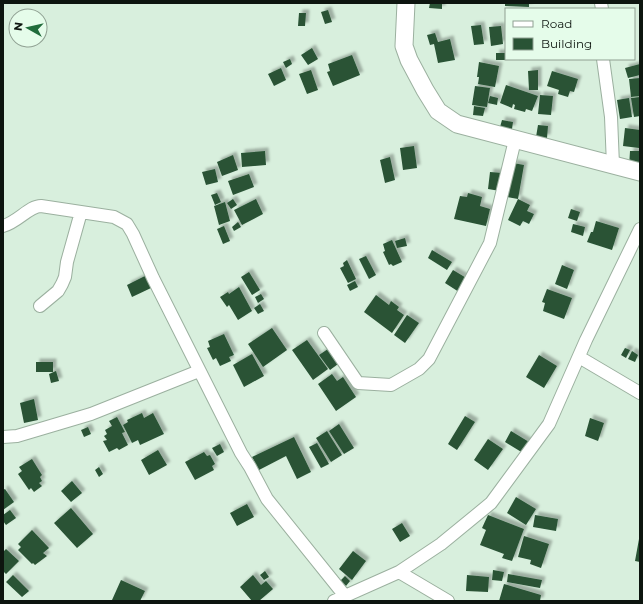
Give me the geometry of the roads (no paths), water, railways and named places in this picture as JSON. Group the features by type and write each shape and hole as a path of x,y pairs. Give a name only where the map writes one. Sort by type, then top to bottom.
{"street":[{"path":"406,3 404,46 409,60 438,111 456,124 640,172"},
{"path":"603,60 611,117 613,164"},
{"path":"324,332 358,383 391,385 419,369 429,359 490,243 515,140"},
{"path":"3,226 17,221 33,207 37,206 114,217 126,224 133,234 229,432 267,499 345,596"},
{"path":"40,306 58,291 65,277 67,262 80,212"},
{"path":"334,601 399,572 441,544 491,503 549,424 640,229"},
{"path":"579,357 640,393"},
{"path":"3,437 18,436 91,414 199,371"},
{"path":"399,572 448,601"}]}
